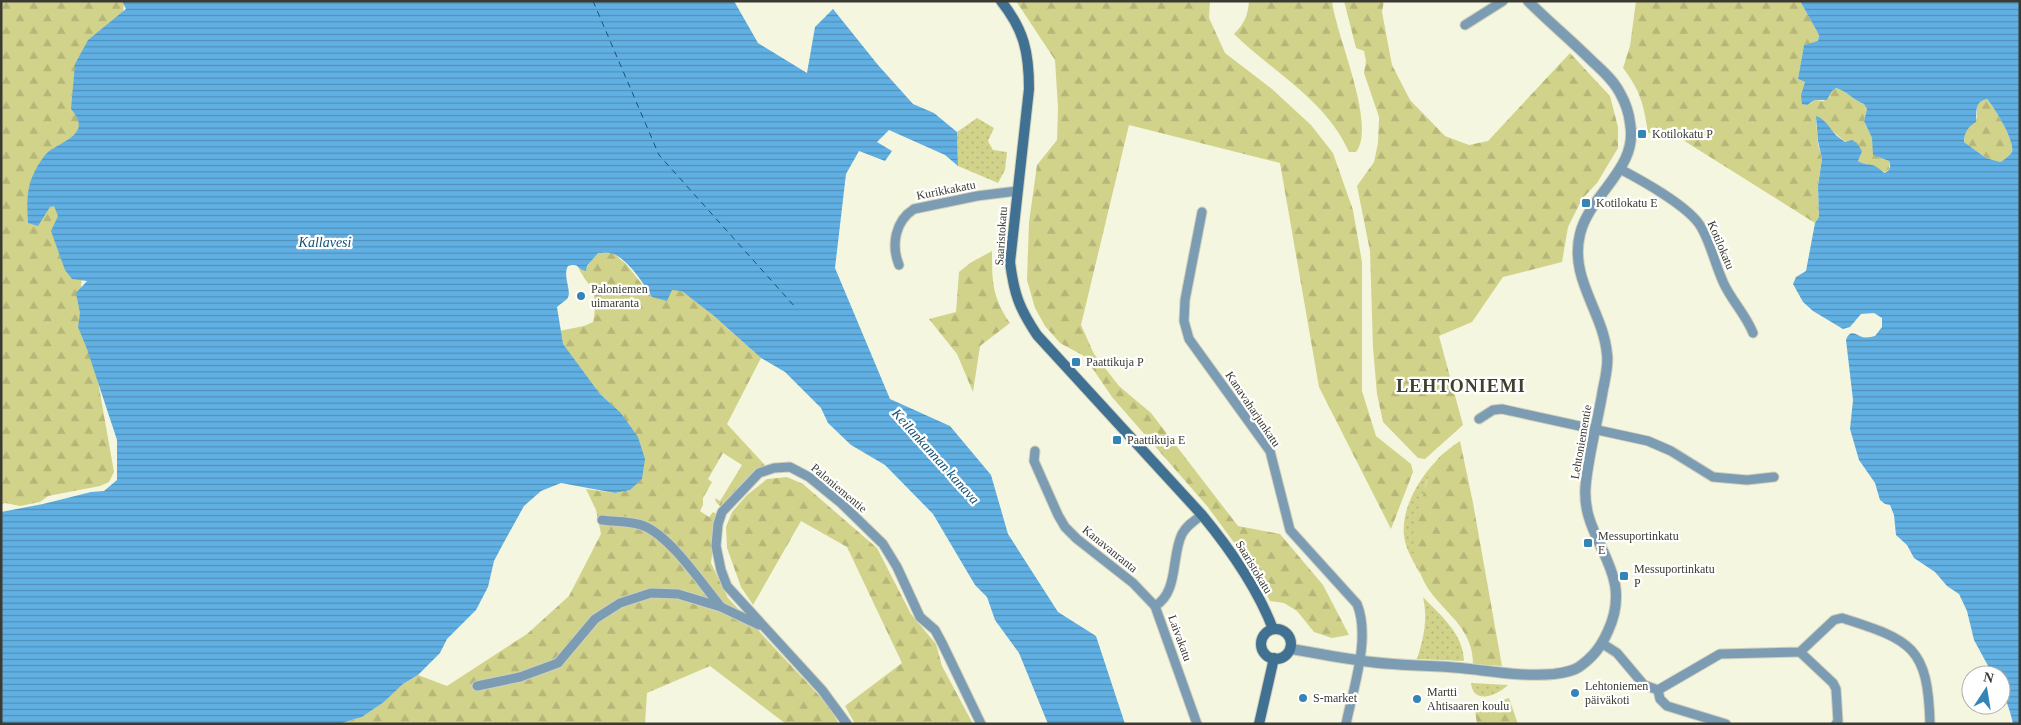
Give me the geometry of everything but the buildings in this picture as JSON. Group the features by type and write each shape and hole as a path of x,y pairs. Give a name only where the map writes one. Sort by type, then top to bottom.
{"main road":[{"name":"Saaristokatu","path":"1001,1 1014,18 1024,39 1029,64 1029,90 1010,262 1012,280 1021,310 1037,335 1202,515 1226,544 1249,582 1273,629"},
{"path":"1273,629 1286,632 1290,640 1290,649 1282,658 1274,658 1266,655 1261,644 1266,633 1273,629"},
{"path":"1259,724 1274,658"}],"street":[{"path":"1465,25 1503,1"},
{"name":"Lehtoniementie","path":"1290,649 1359,661 1557,674 1577,669 1596,653 1603,644 1616,610 1617,597 1614,575 1589,521 1586,501 1585,485 1596,430 1607,353 1599,322 1579,270 1578,253 1580,233 1587,218 1625,160 1631,140 1631,124 1626,105 1619,91 1607,76 1528,1"},
{"name":"Kotilokatu","path":"1620,169 1684,208 1695,218 1702,228 1731,298 1749,323 1753,333"},
{"name":"Kurikkakatu","path":"899,266 895,255 895,242 899,224 906,214 914,208 977,196 1017,191"},
{"name":"Kanavaharjunkatu","path":"1202,212 1184,300 1184,321 1189,339 1270,451 1290,530 1358,604 1362,614 1363,628 1359,661 1346,724"},
{"path":"1479,419 1493,410 1502,409 1648,441 1671,451 1713,477 1747,480 1774,477"},
{"name":"Kanavanranta","path":"1035,451 1034,461 1065,527 1077,539 1133,583 1155,606"},
{"name":"Paloniementie","path":"847,724 822,690 727,586 721,570 716,546 718,524 726,507 759,473 774,468 790,467 809,477 883,544 897,567 920,617 935,630 981,724"},
{"name":"Laivakatu","path":"1197,724 1155,606 1162,602 1168,594 1181,536 1187,527 1202,515"},
{"path":"602,520 642,525 654,531 672,547 721,607"},
{"path":"477,686 520,677 558,663 595,619 620,603 651,593 678,594 721,607 762,626"},
{"path":"1603,644 1617,653 1644,685 1658,690 1720,654 1800,652 1834,620 1842,618 1899,639 1918,657 1924,670 1929,691 1930,724"},
{"path":"1800,652 1833,682 1836,689 1838,722 1836,724"},
{"path":"1658,690 1660,699 1667,706 1726,724"}],"green space":[{"path":"1,1 124,1 121,43 81,285 114,472 109,482 100,486 48,496 40,502 20,506 5,503 1,505"},
{"path":"1016,1 1210,1 1209,18 1225,53 1272,89 1311,125 1333,153 1353,210 1362,262 1362,391 1376,436 1411,464 1413,472 1391,529 1319,387 1280,163 1129,125 1081,325 1094,354 1119,386 1151,413 1238,526 1280,534 1323,585 1349,635 1332,638 1314,632 1297,611 1284,603 1270,601 1247,560 1207,506 1112,397 1084,356 1060,343 1045,326 1035,308 1027,280 1029,222 1037,165 1057,140 1058,108 1055,60"},
{"path":"1249,1 1332,1 1359,102 1362,122 1361,139 1356,152 1349,152 1327,117 1313,102 1234,34 1245,19"},
{"path":"1344,1 1384,1 1382,12 1392,65 1410,100 1445,136 1469,145 1488,141 1570,53 1610,96 1618,127 1618,148 1597,183 1582,199 1568,227 1562,262 1503,277 1472,322 1439,336 1463,425 1425,459 1418,458 1383,422 1377,394 1373,348 1370,251 1357,186 1374,162 1378,143 1379,117 1364,73 1366,61 1364,51 1356,48"},
{"path":"1636,1 1800,1 1819,35 1818,42 1804,45 1798,79 1805,82 1803,94 1810,104 1815,100 1823,101 1829,98 1831,91 1836,88 1864,104 1867,109 1864,121 1878,157 1889,161 1889,169 1884,173 1858,161 1860,152 1857,144 1852,140 1846,142 1816,120 1818,144 1822,159 1818,186 1819,217 1815,223 1667,130 1648,133 1640,98 1634,84 1623,68 1630,46"},
{"path":"1987,99 2003,124 2012,147 2012,152 2000,162 1986,158 1964,142 1965,132 1977,118 1979,102"},
{"path":"977,118 994,128 988,141 993,150 1007,152 1005,170 998,183 958,166 957,132"},
{"path":"992,251 992,271 996,297 1010,323 980,346 973,392 957,354 929,319 956,312 959,272 970,263"},
{"path":"597,253 613,253 626,264 652,297 672,290 682,290 761,358 727,424 765,465 721,507 715,498 720,501 742,465 723,453 708,479 712,482 703,498 703,505 700,511 709,517 713,512 717,514 711,563 728,598 828,705 839,724 786,724 710,666 647,693 645,724 339,724 362,717 384,702 403,684 418,675 447,686 527,634 569,596 601,534 596,510 586,489 615,493 630,490 620,412 600,394 562,344 559,331 584,326 593,322 595,306 593,292 577,265 584,271"},
{"path":"1460,441 1502,666 1473,664 1472,652 1465,633 1432,594 1422,578 1414,550 1415,521 1429,475 1439,457"},
{"path":"1435,462 1426,483 1415,552 1420,574 1406,545 1404,523 1410,500 1415,490"},
{"path":"787,477 803,484 877,548 911,614 936,644 942,666 973,724 855,724 845,706 902,663 847,547 801,521 753,605 741,587 727,548 726,527 732,512 747,495 767,479"},
{"path":"1423,597 1444,618 1455,633 1463,651 1464,661 1417,659 1425,628"},
{"path":"1471,683 1508,685 1492,695 1481,696 1476,694"},
{"path":"1509,698 1518,724 1477,724 1474,704 1491,704"}],"water":[{"name":"Kallavesi","path":"122,1 734,1 758,43 807,73 815,27 833,9 878,65 913,104 934,113 957,132 958,166 945,155 889,130 877,142 892,151 885,161 859,151 846,174 835,268 890,399 950,426 991,475 1008,534 1058,612 1096,636 1125,724 1048,724 1019,653 995,620 987,597 975,585 933,514 885,465 851,445 828,423 821,408 785,372 761,358 714,316 682,291 672,290 667,301 652,297 636,273 625,262 614,254 598,253 587,266 586,271 575,265 568,266 566,270 569,296 557,307 563,344 600,394 620,412 638,437 645,459 642,479 630,490 615,493 561,483 541,491 524,506 503,544 494,561 488,587 476,610 447,639 440,653 418,675 403,684 384,702 362,717 339,724 1,724 1,512 91,492 104,491 117,480 117,440 78,327 80,313 76,293 87,281 72,279 65,270 51,231 58,216 54,206 50,207 38,226 28,223 27,204 31,179 41,160 47,153 73,136 77,131 79,125 71,109 75,64 88,40 126,9"},
{"path":"1800,1 2020,1 2020,724 2013,724 2011,715 2011,665 1988,665 1974,640 1967,611 1959,594 1947,586 1935,572 1914,558 1907,545 1896,535 1894,515 1890,505 1880,500 1875,483 1859,460 1850,429 1853,400 1846,340 1851,333 1864,337 1875,336 1882,327 1882,318 1874,313 1861,314 1850,327 1843,329 1813,311 1803,302 1793,284 1796,277 1806,271 1815,223 1819,217 1818,186 1822,159 1816,116 1824,121 1845,142 1852,140 1857,143 1862,151 1858,161 1873,165 1884,173 1890,167 1889,161 1873,155 1872,138 1864,121 1867,109 1864,104 1836,88 1827,100 1815,100 1807,105 1802,104 1801,95 1805,82 1798,79 1804,45 1818,41 1819,35","holes":["1987,99 2003,124 2010,140 2012,152 2000,162 1986,158 1964,142 1967,130 1976,122 1976,111 1978,105 1983,100"]}],"ferry route":[{"path":"593,1 659,155 796,308"}],"place":[{"name":"Kotilokatu P","path":"1642,134"},
{"name":"Kotilokatu E","path":"1586,203"},
{"name":"Paloniemen uimaranta","path":"581,296"},
{"name":"Paattikuja P","path":"1076,362"},
{"name":"Paattikuja E","path":"1117,440"},
{"name":"Messuportinkatu E","path":"1588,543"},
{"name":"Messuportinkatu P","path":"1624,576"},
{"name":"Lehtoniemen päiväkoti","path":"1575,693"},
{"name":"S-market","path":"1303,698"},
{"name":"Martti Ahtisaaren koulu","path":"1417,699"}],"district":[{"name":"LEHTONIEMI","path":"1461,386"}],"water label":[{"name":"Keilankannan kanava","path":"936,456"}]}
